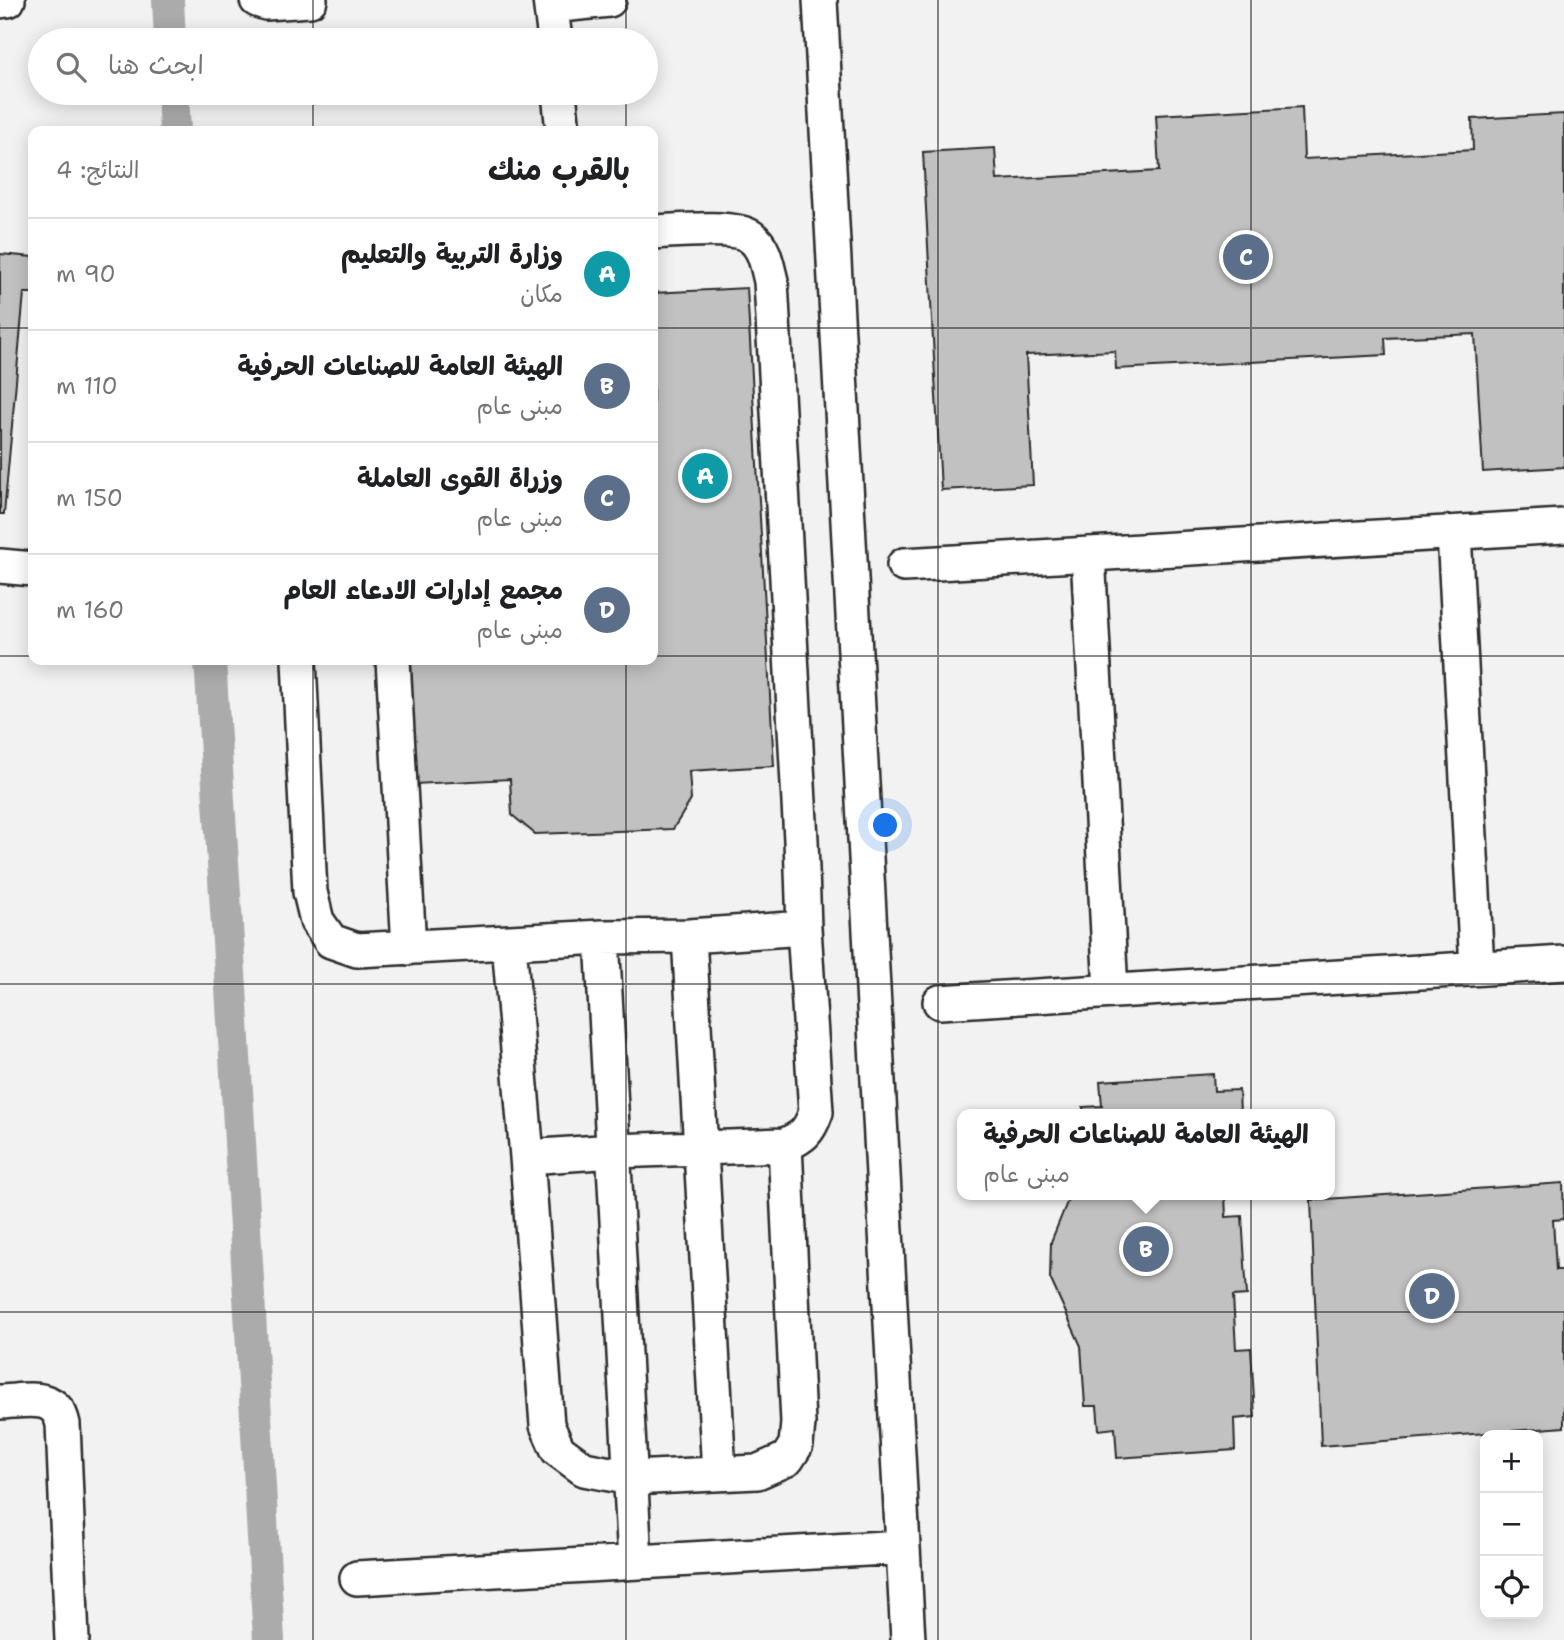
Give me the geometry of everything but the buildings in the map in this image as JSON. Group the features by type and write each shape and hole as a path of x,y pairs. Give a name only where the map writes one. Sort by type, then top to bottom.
{"lane":[{"path":"0,1 8,0"},
{"path":"257,0 266,3 310,0"},
{"path":"554,28 551,3 609,0"},
{"path":"820,0 908,1640"},
{"path":"560,105 562,126"},
{"path":"527,1157 785,1144 800,1138 811,1126 816,1112 803,928 771,282 764,253 751,236 732,230 658,232"},
{"path":"904,565 1564,526"},
{"path":"1454,533 1477,968"},
{"path":"1088,554 1111,991"},
{"path":"0,566 28,569"},
{"path":"299,665 310,892 317,921 331,941 357,950 602,937 689,936 803,928"},
{"path":"393,665 409,948"},
{"path":"689,936 719,1474"},
{"path":"602,937 635,1562"},
{"path":"509,943 547,1425 558,1450 584,1469 631,1478 757,1472 787,1459 796,1445 798,1423 785,1144"},
{"path":"940,1002 1564,963"},
{"path":"0,1402 48,1402 56,1406 61,1415 72,1640"},
{"path":"357,1578 902,1547"}],"waterway":[{"path":"168,0 169,28"},
{"path":"174,105 175,126"},
{"path":"210,665 269,1640"}],"place":[{"name":"وزراة القوى العاملة","path":"1246,257"},
{"name":"وزارة التربية والتعليم","path":"705,476"},
{"name":"الهيئة العامة للصناعات الحرفية","path":"1146,1249"},
{"name":"مجمع إدارات الادعاء العام","path":"1432,1296"}]}
